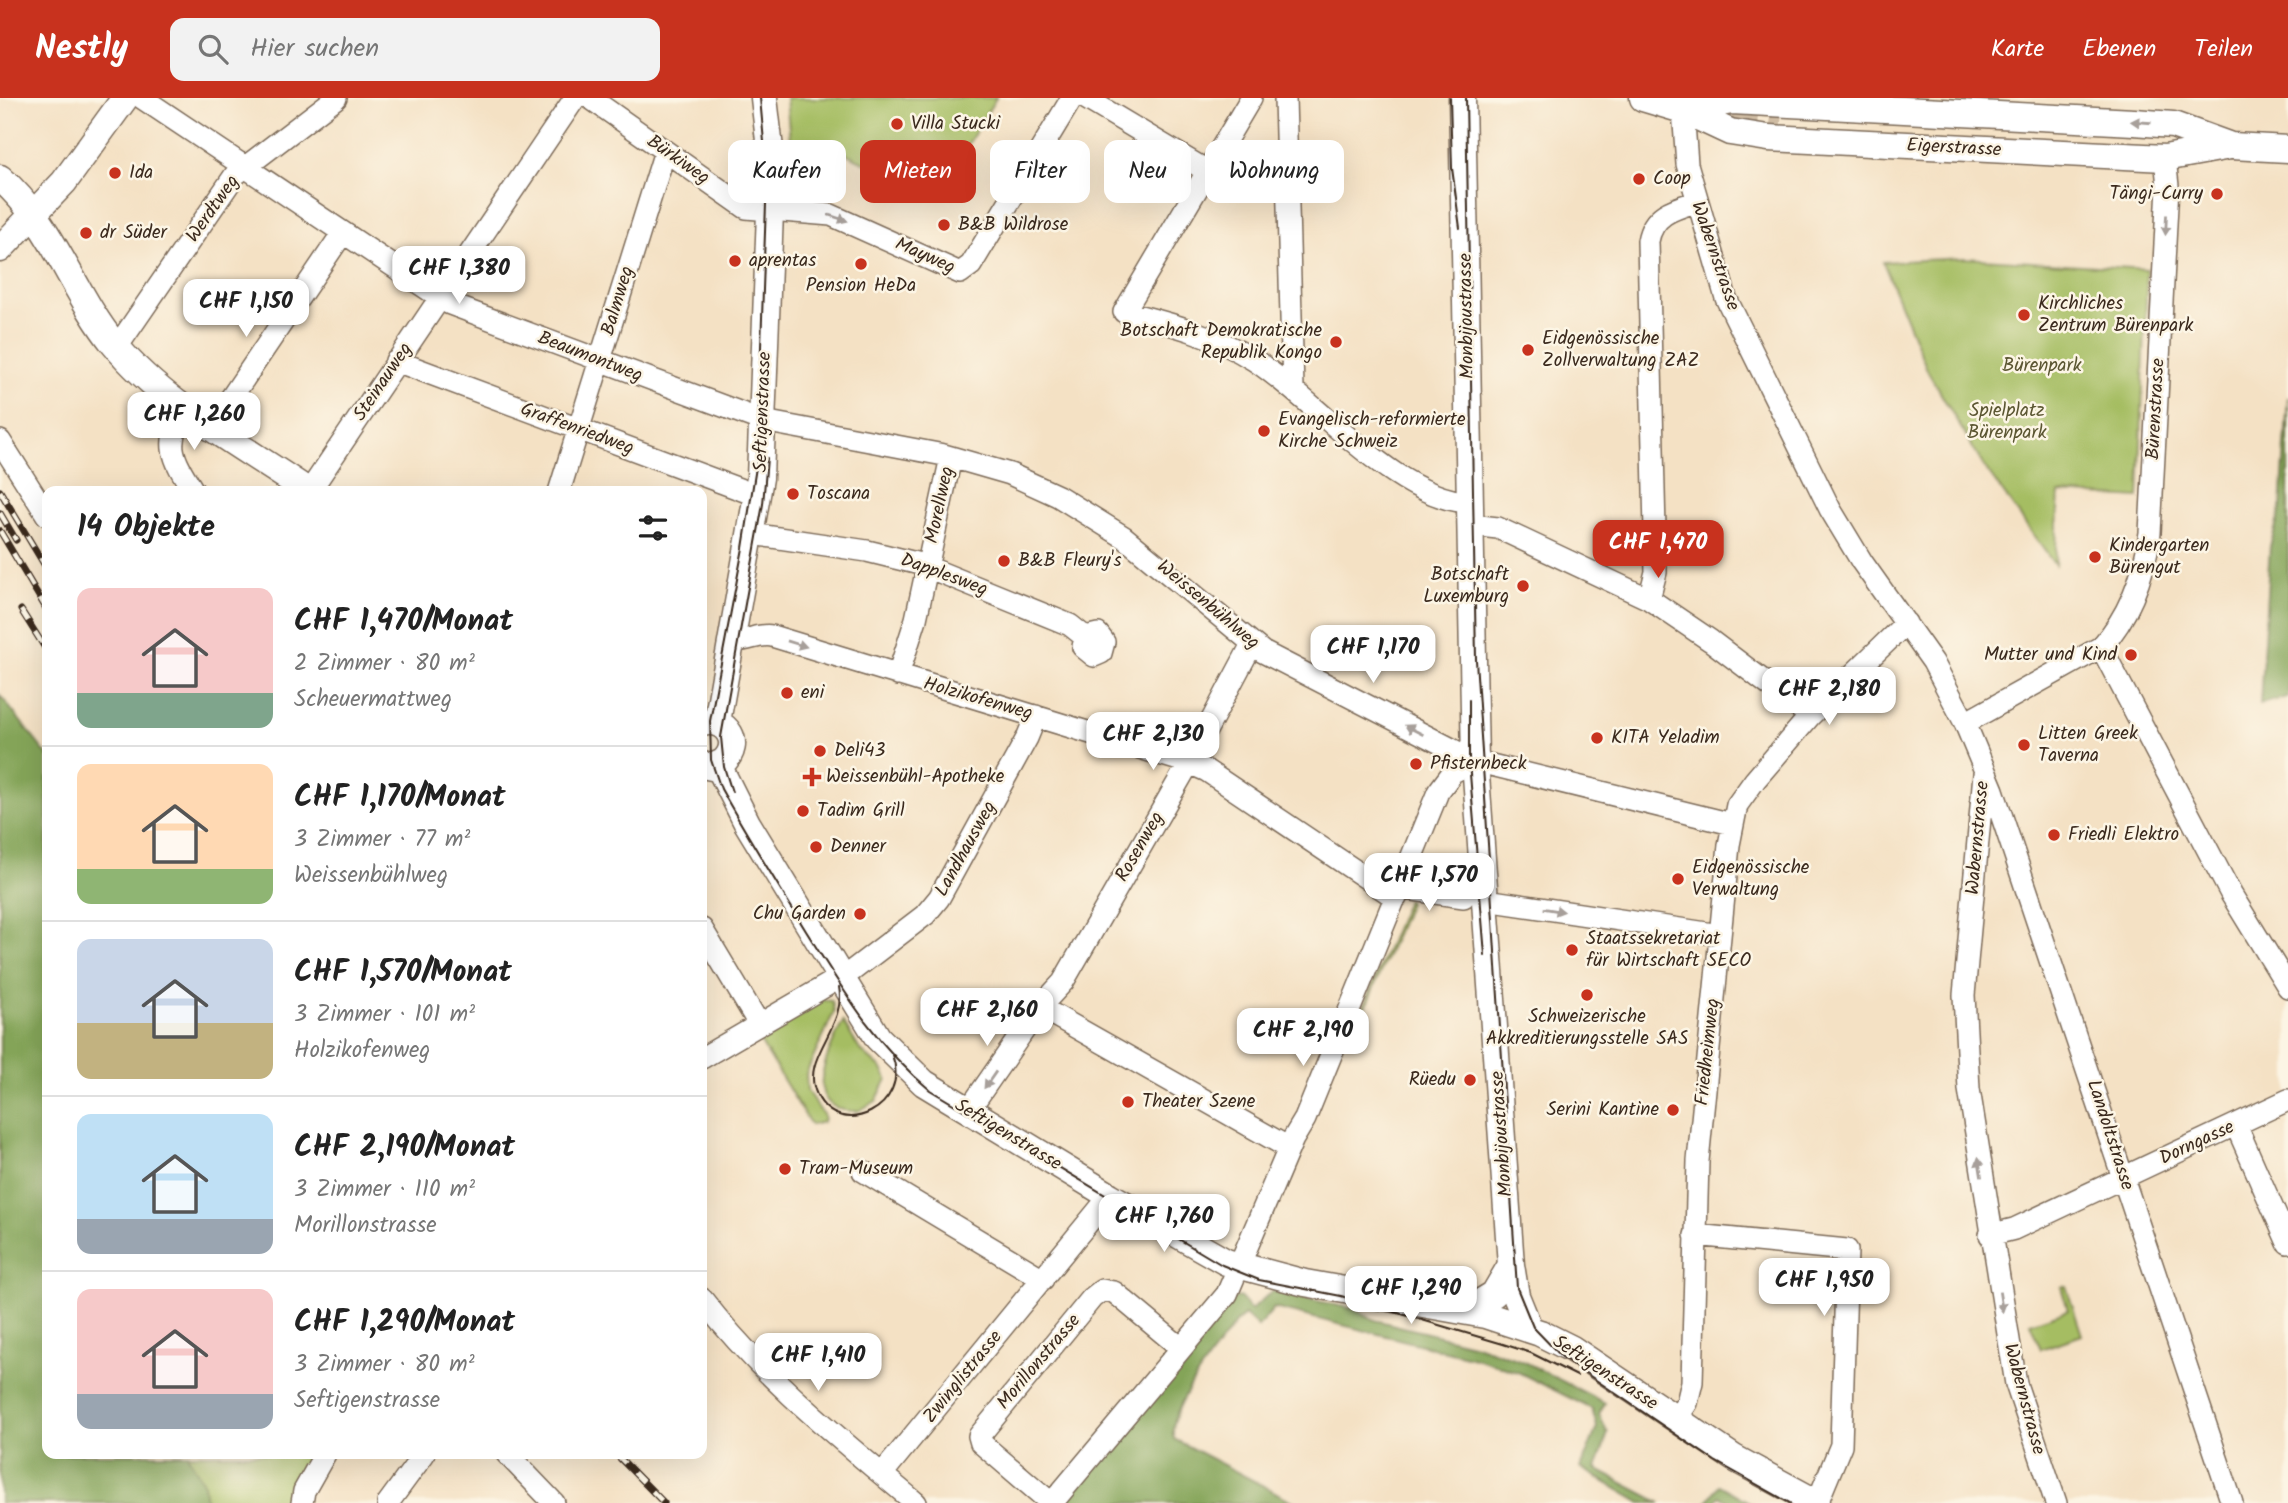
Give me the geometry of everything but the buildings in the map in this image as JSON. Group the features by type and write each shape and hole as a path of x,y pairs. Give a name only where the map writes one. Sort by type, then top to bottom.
{"main road":[{"path":"0,248 34,216 68,177 125,98"},
{"name":"Seftigenstrasse","path":"709,722 732,640 758,496 771,212 770,149 764,98"},
{"name":"Monbijoustrasse","path":"1462,98 1475,761 1475,899 1511,1265 1516,1296 1529,1328"},
{"name":"Eigerstrasse","path":"1643,98 1683,110 1730,132 1774,121 2173,125 2230,146"},
{"name":"Eigerstrasse","path":"1683,110 1732,101 1774,121 2165,158 2230,146 2288,149"},
{"path":"0,178 23,199 117,347 135,367 188,409 300,486"},
{"path":"709,722 727,729 733,744 729,756 710,765"},
{"name":"Seftigenstrasse","path":"710,765 889,1051 924,1083 1110,1196 1215,1256 1240,1267 1364,1295 1466,1311 1529,1328 1572,1349 1734,1458 1817,1503"},
{"path":"1466,1311 1497,1291 1511,1265"}],"street":[{"name":"Beaumontweg","path":"142,98 439,298 763,421"},
{"name":"Werdtweg","path":"117,347 234,177 244,166 336,98"},
{"name":"Steinauweg","path":"313,486 575,98"},
{"name":"Bürkiweg","path":"590,98 746,208 771,212"},
{"name":"Mayweg","path":"771,212 831,215 962,273 971,265 1072,98"},
{"path":"1085,98 1205,170"},
{"path":"1226,140 1251,98"},
{"path":"1285,98 1293,390"},
{"name":"Wabernstrasse","path":"1683,110 1683,141 1696,202 1726,298 1830,509 1862,562 1933,662 1965,723 1984,768 1964,1000 1969,1089 1990,1235 2017,1388 2056,1503"},
{"name":"Balmweg","path":"561,486 665,151"},
{"name":"Bürenstrasse","path":"1965,723 2101,647 2128,607 2146,563 2150,533 2168,186 2165,158"},
{"path":"1205,174 1124,312 1209,337 1248,357 1389,468 1437,497 1498,528 1649,599 1711,641 1810,716"},
{"path":"1649,599 1656,572 1648,241 1653,225 1661,216 1696,202"},
{"path":"212,426 342,234"},
{"name":"Graffenriedweg","path":"396,361 758,496"},
{"path":"188,409 178,422 172,446 174,458 190,486"},
{"name":"Weissenbühlweg","path":"763,421 951,457 1024,480 1099,520 1146,554 1252,644 1475,761 1732,824"},
{"path":"0,442 42,507"},
{"name":"Morellweg","path":"898,676 916,621 951,457"},
{"name":"Dapplesweg","path":"752,534 867,551 928,566 1070,625 1085,637"},
{"name":"Friedheimweg","path":"1676,1419 1687,1402 1692,1386 1698,1161 1732,824 1742,796 1810,716 1906,624"},
{"name":"Holzikofenweg","path":"732,640 744,642 760,635 772,636 1189,763 1207,771 1398,893 1475,899 1720,935"},
{"name":"Rosenweg","path":"968,1111 1040,1007 1063,982 1189,763 1252,644"},
{"path":"2101,647 2231,894 2288,987"},
{"name":"Landhausweg","path":"707,1055 841,976 892,942 934,905 1027,738 1035,716"},
{"name":"Morillonstrasse","path":"1181,1348 1110,1290 1098,1292 979,1436 981,1443 1051,1503 1227,1294 1289,1148 1305,1119 1438,792 1458,768 1475,761"},
{"name":"Landoltstrasse","path":"1984,768 2232,1503"},
{"path":"707,937 759,1024"},
{"path":"1040,1007 1289,1148"},
{"name":"Dorngasse","path":"1990,1235 2014,1229 2288,1100"},
{"path":"2236,1125 2288,1243"},
{"path":"863,1171 1043,1279"},
{"name":"Zwinglistrasse","path":"882,1474 1110,1196"},
{"path":"1695,1235 1847,1250 1841,1445 1817,1503"},
{"path":"707,1305 763,1369 810,1415 916,1503"},
{"path":"302,1503 304,1491 322,1459"},
{"path":"387,1503 420,1459"},
{"path":"512,1459 554,1503"}],"green space":[{"path":"786,98 996,98 971,140 860,140 860,160 846,153 846,140 790,140"},
{"name":"Bürenpark","path":"1964,258 2147,269 2139,498 2059,493 2055,565 1983,465 1928,372 1883,262"},
{"path":"2288,397 2288,697 2260,704 2270,546 2281,509"},
{"path":"0,695 42,749 42,1459 190,1459 204,1484 206,1503 0,1503"},
{"path":"1407,900 1409,903 1362,1016 1359,1017"},
{"path":"821,1000 832,1001 834,1012 806,1074 807,1091 824,1116 823,1122 811,1125 758,1038"},
{"path":"843,1022 860,1050 882,1069 887,1079 876,1101 858,1111 839,1109 828,1102 822,1091 825,1063"},
{"path":"2066,1286 2082,1335 2041,1349 2030,1323 2068,1310 2061,1287"},
{"path":"1272,1291 1354,1309 1375,1320 1476,1345 1525,1362 1605,1403 1599,1415 1608,1433 1596,1469 1661,1503 1641,1503 1581,1468 1597,1427 1592,1409 1520,1373 1482,1360 1274,1308 1258,1327 1245,1315 1236,1322 1185,1396 1173,1427 1174,1439 1296,1503 1062,1503 1233,1298 1240,1297 1251,1310"},
{"path":"190,1459 322,1459 301,1503 206,1503 203,1484"},
{"path":"1719,1485 1751,1503 1730,1503 1719,1496 1714,1503 1706,1503"}],"tunnel":[{"path":"1693,112 1781,122"}],"tram line":[{"path":"760,98 767,175 757,461 710,721 711,760 721,789 731,807 833,975 893,1055 930,1090 1222,1265 1259,1280 1341,1296 1503,1344 1531,1353 1577,1376"},
{"path":"1450,98 1452,168 1460,228"},
{"path":"1466,98 1476,660 1517,1288 1533,1327 1562,1357 1715,1461 1790,1503"},
{"path":"732,792 724,767 721,737 763,504 767,458"},
{"path":"1469,700 1469,762 1485,955"},
{"path":"839,987 840,1002 836,1016 814,1068 813,1081 817,1095 828,1109 841,1116 871,1112 883,1102 892,1089 895,1073 892,1055"}],"railway":[{"path":"0,491 42,561"},
{"path":"0,513 16,540"},
{"path":"0,531 42,602"},
{"path":"21,610 42,643"},
{"path":"621,1459 664,1503"}],"place":[{"name":"Villa Stucki","path":"897,124"},
{"name":"Ida","path":"115,173"},
{"name":"Coop","path":"1639,179"},
{"name":"Tängi-Curry","path":"2217,194"},
{"name":"B&B Wildrose","path":"944,225"},
{"name":"dr Süder","path":"86,233"},
{"name":"aprentas","path":"735,261"},
{"name":"Pension HeDa","path":"861,264"},
{"name":"Kirchliches Zentrum Bürenpark","path":"2024,315"},
{"name":"Botschaft Demokratische Republik Kongo","path":"1336,342"},
{"name":"Eidgenössische Zollverwaltung ZAZ","path":"1528,350"},
{"name":"Evangelisch-reformierte Kirche Schweiz","path":"1264,431"},
{"name":"Toscana","path":"793,494"},
{"name":"Kindergarten Bürengut","path":"2095,557"},
{"name":"B&B Fleury's","path":"1004,561"},
{"name":"Botschaft Luxemburg","path":"1523,586"},
{"name":"Mutter und Kind","path":"2131,655"},
{"name":"eni","path":"787,693"},
{"name":"KITA Yeladim","path":"1597,738"},
{"name":"Litten Greek Taverna","path":"2024,745"},
{"name":"Deli43","path":"820,751"},
{"name":"Pfisternbeck","path":"1416,764"},
{"name":"Weissenbühl-Apotheke","path":"812,777"},
{"name":"Tadim Grill","path":"803,811"},
{"name":"Friedli Elektro","path":"2054,835"},
{"name":"Denner","path":"816,847"},
{"name":"Eidgenössische Verwaltung","path":"1678,879"},
{"name":"Chu Garden","path":"860,914"},
{"name":"Staatssekretariat für Wirtschaft SECO","path":"1572,950"},
{"name":"Schweizerische Akkreditierungsstelle SAS","path":"1587,995"},
{"name":"Rüedu","path":"1470,1080"},
{"name":"Theater Szene","path":"1128,1102"},
{"name":"Serini Kantine","path":"1673,1110"},
{"name":"Tram-Museum","path":"785,1169"}],"park label":[{"name":"Spielplatz Bürenpark","path":"2007,422"}]}
